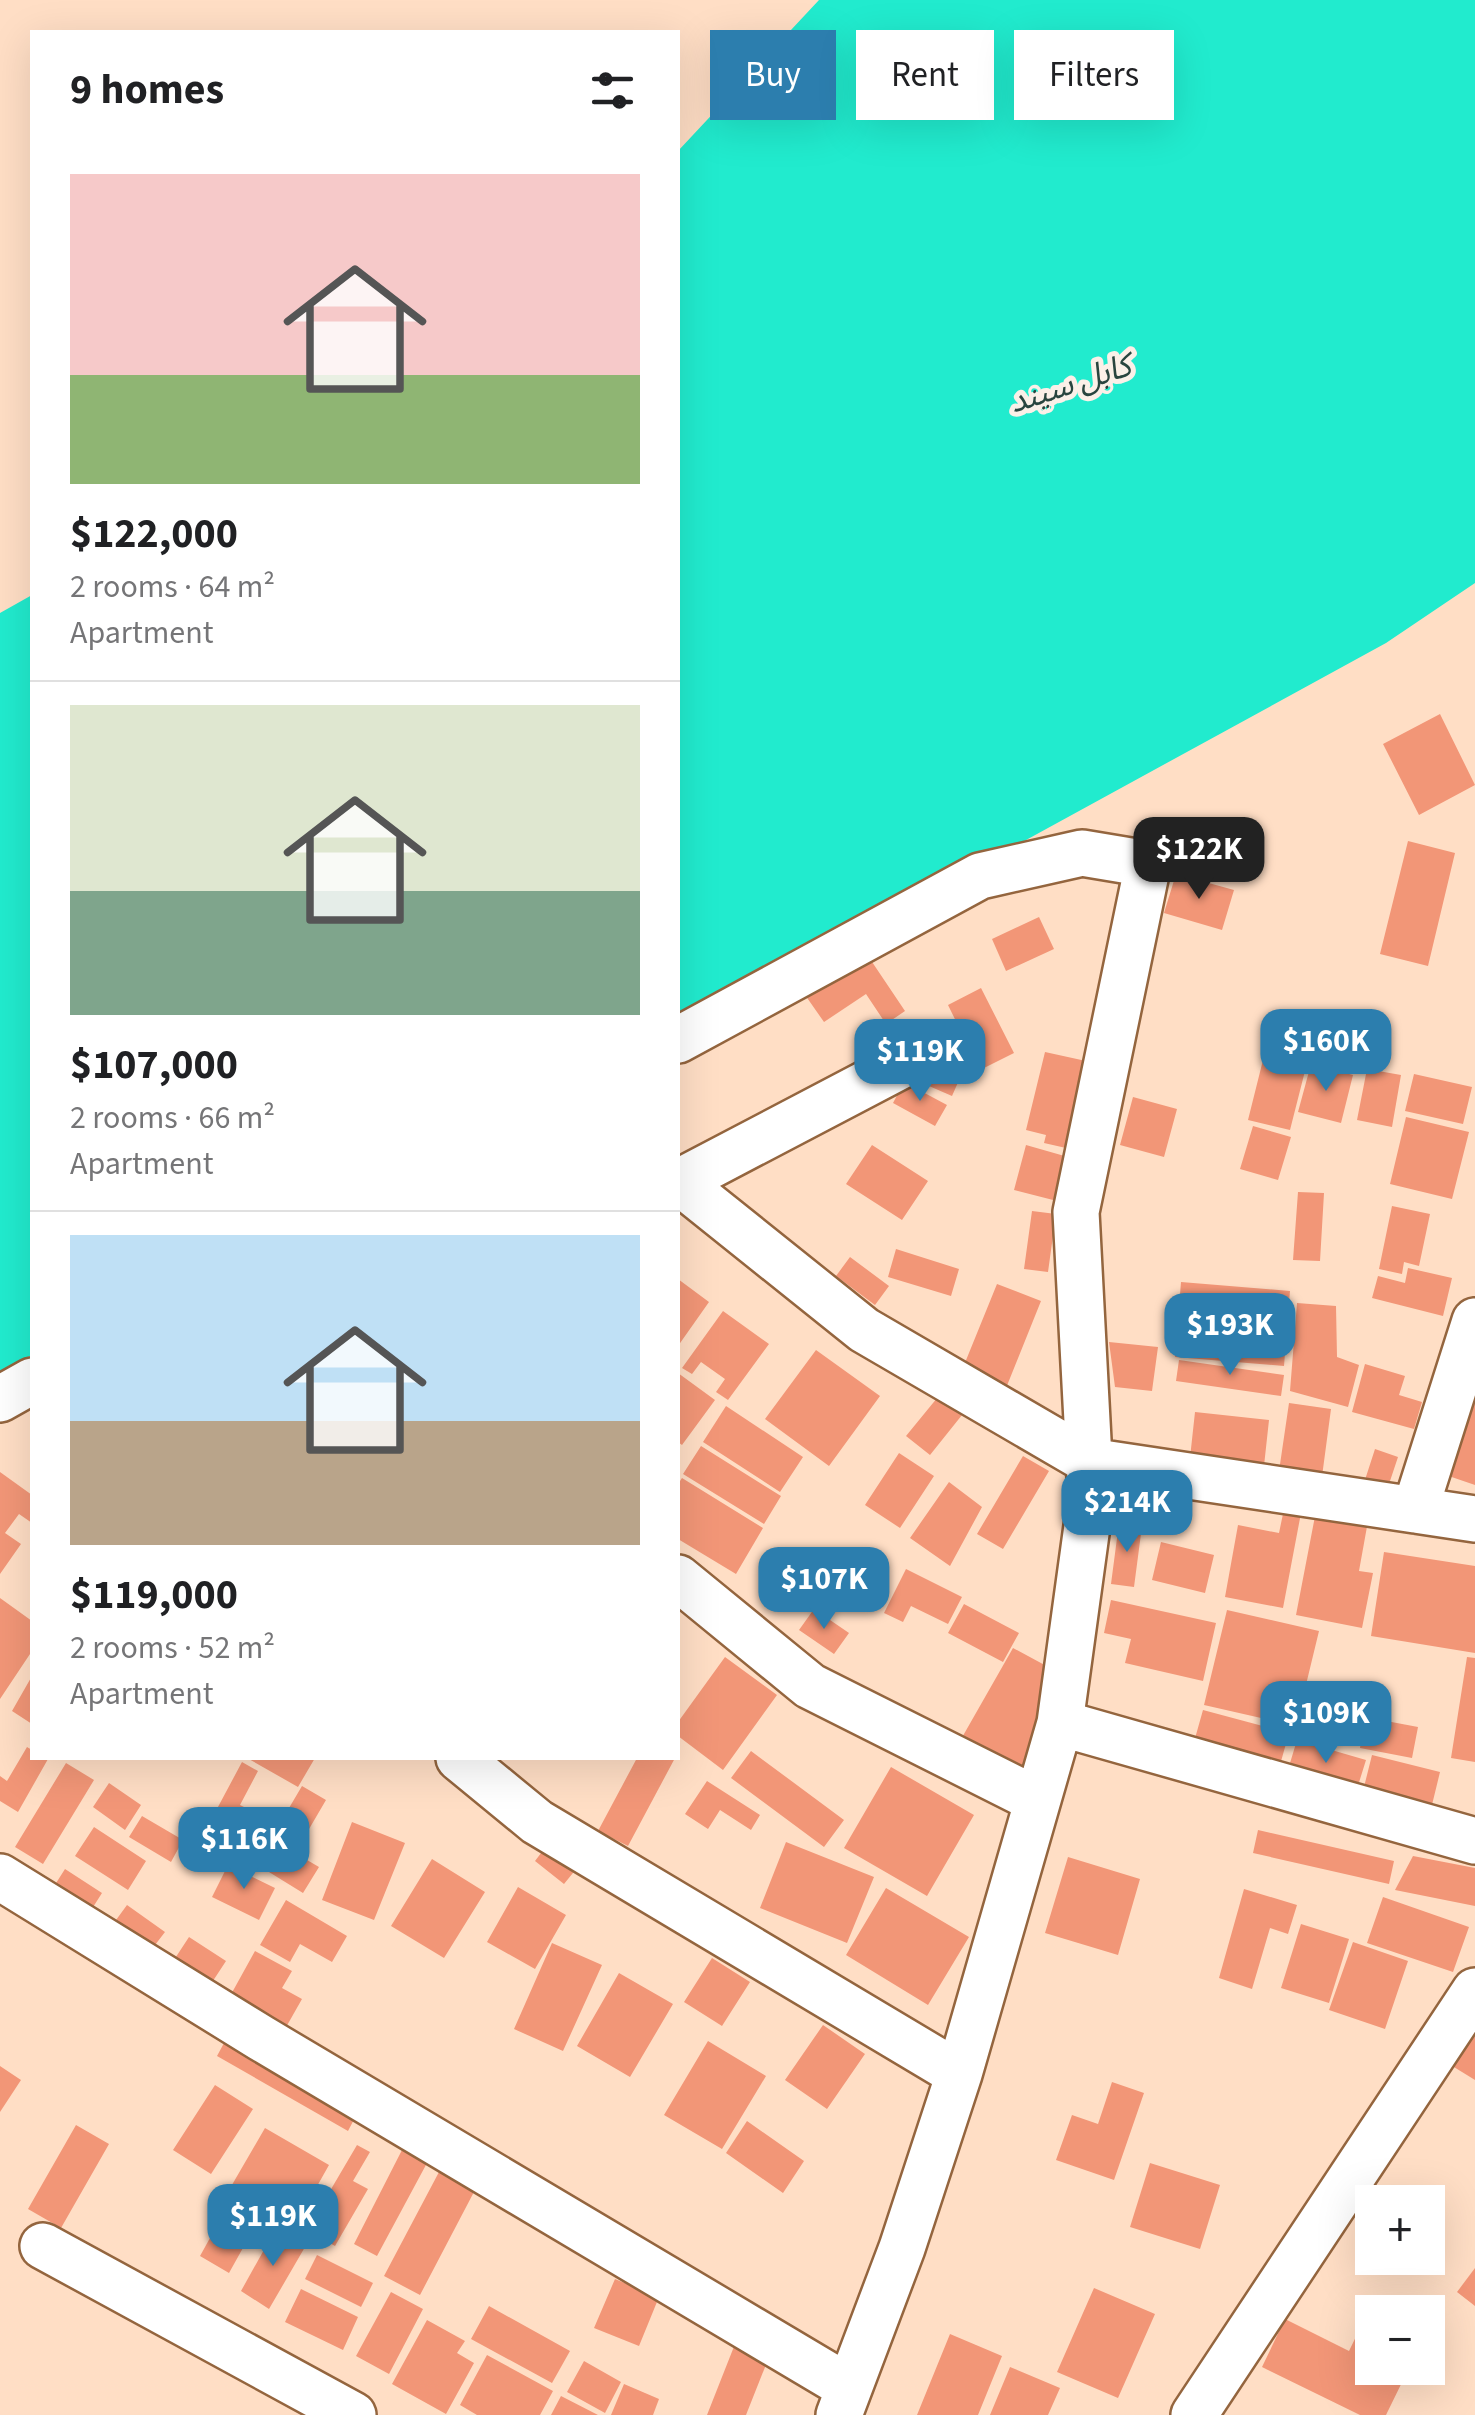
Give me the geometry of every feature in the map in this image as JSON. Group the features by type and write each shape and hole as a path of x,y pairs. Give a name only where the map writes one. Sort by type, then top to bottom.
{"street":[{"path":"0,1877 844,2401 902,2248 959,2074 1060,1723 1091,1497 1076,1212 1148,864 1082,853 980,876 680,1039"},
{"path":"680,1181 925,1053"},
{"path":"680,1184 864,1330 1089,1462 1475,1519"},
{"path":"1416,1510 1475,1322"},
{"path":"680,1580 810,1686 1037,1800"},
{"path":"1060,1723 1475,1840"},
{"path":"462,1760 537,1822 959,2074"},
{"path":"1194,2415 1475,1991"},
{"path":"43,2246 353,2415"}],"water":[{"name":"کابل سيند","path":"819,0 1475,0 1475,583 1386,643 900,909 680,1016 680,149 710,117 710,120 836,120 836,30 791,30"},
{"path":"30,596 30,1356 0,1371 0,613"}],"building":[{"path":"1440,714 1475,785 1419,815 1383,744"},
{"path":"1408,841 1455,853 1428,966 1380,954"},
{"path":"1176,874 1234,890 1222,930 1164,913"},
{"path":"1039,917 1054,949 1006,971 992,939"},
{"path":"864,950 905,1011 886,1024 866,994 824,1022 803,992"},
{"path":"981,988 1014,1053 980,1070 948,1005"},
{"path":"944,1052 967,1062 952,1096 929,1086"},
{"path":"1045,1052 1086,1061 1066,1148 1044,1143 1046,1135 1026,1130"},
{"path":"1264,1056 1306,1067 1290,1130 1248,1120"},
{"path":"1311,1064 1353,1075 1341,1123 1298,1112"},
{"path":"1367,1069 1401,1075 1392,1127 1357,1120"},
{"path":"1414,1074 1472,1087 1463,1124 1405,1111"},
{"path":"904,1082 947,1105 935,1126 893,1103"},
{"path":"1133,1097 1177,1109 1164,1157 1120,1145"},
{"path":"1406,1117 1469,1132 1452,1199 1390,1184"},
{"path":"1253,1126 1291,1137 1278,1180 1240,1169"},
{"path":"872,1145 928,1181 902,1220 846,1184"},
{"path":"1026,1145 1068,1157 1057,1201 1014,1190"},
{"path":"1298,1192 1324,1193 1320,1261 1293,1260"},
{"path":"1392,1206 1430,1214 1419,1266 1404,1262 1402,1274 1379,1269"},
{"path":"1032,1211 1056,1214 1048,1272 1024,1269"},
{"path":"896,1249 959,1269 951,1296 888,1277"},
{"path":"850,1257 889,1286 875,1305 836,1276"},
{"path":"1408,1268 1452,1278 1443,1316 1372,1298 1378,1276 1405,1283"},
{"path":"680,1280 709,1302 680,1343"},
{"path":"1181,1282 1290,1291 1284,1366 1175,1357"},
{"path":"997,1284 1041,1301 1004,1393 960,1375"},
{"path":"1297,1303 1336,1306 1337,1357 1359,1365 1348,1407 1290,1391"},
{"path":"723,1311 769,1344 728,1400 716,1392 725,1379 701,1362 692,1374 682,1368"},
{"path":"1109,1342 1158,1347 1152,1391 1115,1387"},
{"path":"816,1350 880,1396 829,1466 765,1419"},
{"path":"1179,1360 1284,1375 1281,1396 1176,1381"},
{"path":"1365,1364 1405,1376 1399,1395 1422,1402 1414,1429 1352,1412"},
{"path":"680,1374 715,1400 680,1444"},
{"path":"942,1392 966,1410 930,1455 906,1436"},
{"path":"1475,1395 1475,1485 1437,1472"},
{"path":"1289,1403 1331,1409 1321,1484 1278,1478"},
{"path":"726,1406 803,1457 780,1492 703,1442"},
{"path":"1195,1412 1269,1420 1263,1475 1189,1467"},
{"path":"701,1446 781,1496 764,1524 683,1474"},
{"path":"1375,1449 1398,1457 1386,1493 1363,1486"},
{"path":"899,1453 934,1476 900,1528 865,1505"},
{"path":"1023,1456 1049,1471 1003,1549 977,1534"},
{"path":"0,1472 30,1494 30,1522 19,1514 5,1533 21,1544 0,1574"},
{"path":"682,1478 763,1528 736,1574 680,1540"},
{"path":"949,1482 982,1507 950,1566 910,1538"},
{"path":"1284,1509 1301,1513 1283,1608 1225,1597 1238,1525 1279,1533"},
{"path":"1316,1511 1368,1521 1359,1571 1373,1573 1362,1628 1296,1615"},
{"path":"1119,1523 1142,1526 1134,1587 1111,1584"},
{"path":"1161,1542 1214,1555 1205,1593 1152,1580"},
{"path":"1384,1552 1475,1566 1475,1653 1371,1636"},
{"path":"906,1569 962,1597 948,1624 911,1606 903,1622 884,1613"},
{"path":"0,1598 30,1620 30,1654 0,1699"},
{"path":"1111,1600 1216,1623 1203,1681 1125,1663 1131,1639 1104,1633"},
{"path":"964,1604 1019,1633 1003,1662 948,1633"},
{"path":"814,1609 849,1633 834,1654 799,1630"},
{"path":"1227,1610 1319,1631 1296,1726 1204,1705"},
{"path":"1013,1648 1052,1669 1019,1784 956,1748"},
{"path":"725,1657 777,1695 723,1770 680,1738 680,1719"},
{"path":"1467,1657 1475,1658 1475,1762 1451,1758"},
{"path":"30,1680 30,1723 12,1711"},
{"path":"1203,1710 1289,1733 1278,1772 1192,1749"},
{"path":"1365,1717 1418,1727 1412,1758 1360,1748"},
{"path":"1297,1740 1366,1760 1356,1792 1287,1773"},
{"path":"27,1747 30,1760 47,1760 18,1812 0,1801 0,1776 7,1781"},
{"path":"751,1751 844,1820 824,1847 731,1778"},
{"path":"1372,1755 1440,1772 1431,1809 1363,1791"},
{"path":"251,1760 314,1760 298,1787"},
{"path":"636,1760 674,1760 628,1846 598,1831"},
{"path":"242,1762 258,1771 240,1805 264,1817 242,1856 203,1835"},
{"path":"66,1763 94,1780 43,1864 15,1847"},
{"path":"891,1767 974,1815 927,1896 844,1848"},
{"path":"707,1781 760,1815 751,1830 720,1810 708,1829 685,1814"},
{"path":"109,1783 141,1805 125,1830 93,1807"},
{"path":"302,1786 326,1800 295,1853 319,1867 303,1893 256,1864"},
{"path":"142,1816 183,1840 171,1862 129,1837"},
{"path":"352,1822 405,1843 374,1920 322,1900"},
{"path":"94,1827 146,1861 128,1890 75,1856"},
{"path":"1258,1830 1394,1861 1389,1884 1253,1853"},
{"path":"551,1840 581,1863 564,1884 535,1861"},
{"path":"786,1842 874,1877 847,1943 760,1908"},
{"path":"1413,1856 1475,1868 1475,1906 1395,1890"},
{"path":"1068,1857 1140,1879 1118,1955 1045,1933"},
{"path":"432,1859 485,1892 444,1958 391,1926"},
{"path":"228,1865 275,1888 259,1920 212,1897"},
{"path":"65,1869 102,1893 88,1915 51,1891"},
{"path":"518,1887 566,1915 535,1969 487,1942"},
{"path":"886,1888 969,1937 928,2005 846,1955"},
{"path":"1244,1889 1297,1905 1288,1934 1270,1928 1252,1989 1219,1978"},
{"path":"1383,1897 1469,1927 1453,1972 1367,1943"},
{"path":"286,1900 347,1936 332,1962 300,1944 290,1962 260,1945"},
{"path":"127,1905 165,1932 145,1958 108,1931"},
{"path":"1301,1924 1349,1939 1329,2003 1281,1988"},
{"path":"189,1937 226,1961 207,1990 170,1966"},
{"path":"1353,1942 1408,1961 1385,2029 1329,2010"},
{"path":"552,1943 602,1965 563,2051 514,2029"},
{"path":"255,1951 292,1971 282,1988 302,1999 285,2029 229,1998"},
{"path":"712,1958 750,1982 722,2026 684,2002"},
{"path":"619,1973 673,2004 630,2077 577,2046"},
{"path":"1475,2021 1475,2080 1449,2064"},
{"path":"823,2025 865,2054 827,2109 785,2080"},
{"path":"230,2032 361,2106 348,2131 217,2056"},
{"path":"708,2041 766,2076 722,2149 664,2115"},
{"path":"0,2066 21,2080 0,2112"},
{"path":"1112,2082 1144,2093 1114,2180 1056,2160 1072,2115 1098,2124"},
{"path":"215,2085 253,2109 211,2174 173,2150"},
{"path":"747,2121 804,2161 783,2193 726,2153"},
{"path":"76,2125 109,2144 61,2228 28,2209"},
{"path":"265,2128 329,2165 294,2227 229,2190"},
{"path":"357,2145 370,2152 353,2181 368,2189 335,2246 307,2230"},
{"path":"402,2150 427,2163 377,2256 354,2244"},
{"path":"1150,2163 1220,2185 1200,2249 1130,2227"},
{"path":"439,2172 475,2190 420,2295 384,2276"},
{"path":"230,2202 259,2219 229,2273 200,2256"},
{"path":"275,2230 305,2247 269,2309 241,2291"},
{"path":"317,2255 373,2283 361,2307 305,2279"},
{"path":"1475,2268 1475,2306 1457,2292"},
{"path":"615,2279 659,2297 639,2346 594,2328"},
{"path":"1094,2288 1155,2314 1118,2398 1057,2372"},
{"path":"301,2289 358,2317 343,2350 285,2322"},
{"path":"391,2292 423,2309 389,2374 356,2356"},
{"path":"489,2306 570,2351 552,2383 471,2339"},
{"path":"1285,2319 1349,2351 1355,2339 1355,2385 1401,2385 1386,2415 1360,2415 1262,2367"},
{"path":"427,2320 465,2341 457,2353 474,2363 446,2414 392,2384"},
{"path":"950,2334 1002,2356 978,2415 917,2415"},
{"path":"735,2344 769,2357 746,2415 707,2415"},
{"path":"487,2355 553,2391 540,2415 477,2415 460,2405"},
{"path":"584,2361 621,2382 605,2413 567,2392"},
{"path":"1010,2367 1060,2388 1048,2415 990,2415"},
{"path":"624,2384 659,2399 653,2415 611,2415"},
{"path":"561,2396 598,2415 551,2415"}]}
